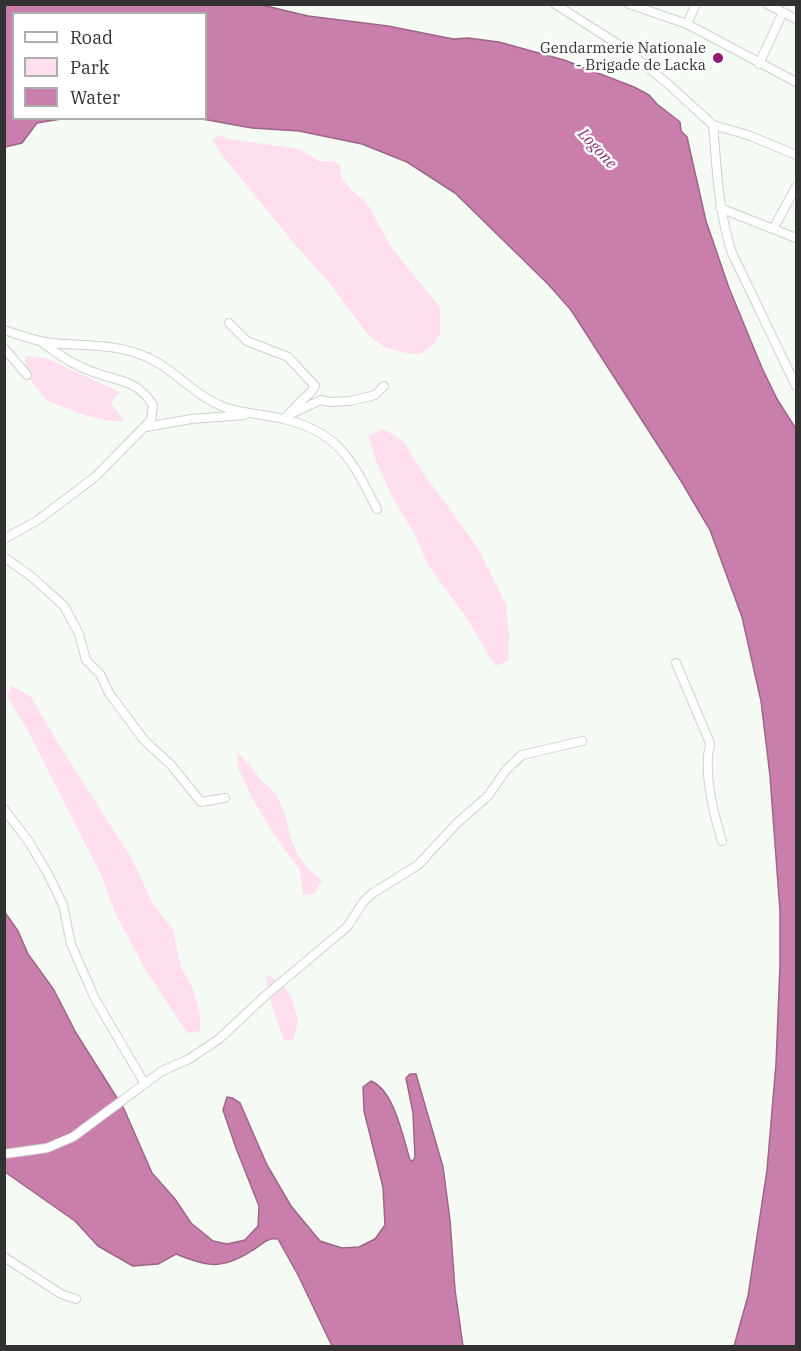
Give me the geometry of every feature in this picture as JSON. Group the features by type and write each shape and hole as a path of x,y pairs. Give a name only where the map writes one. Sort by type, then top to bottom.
{"street":[{"path":"555,4 624,48 713,125 748,135 796,156"},
{"path":"629,4 687,24 796,82"},
{"path":"687,24 696,4"},
{"path":"767,4 796,19"},
{"path":"759,64 780,9"},
{"path":"713,125 720,208 732,253 796,386"},
{"path":"773,229 796,187"},
{"path":"720,208 796,238"},
{"path":"229,323 247,341 288,357 315,386 310,395 299,402 291,414"},
{"path":"4,330 42,342 114,347 140,354 165,366 208,399 229,409 282,419 317,430 337,444 352,462 377,509"},
{"path":"4,539 38,520 95,477 151,420 153,405 144,391 134,384 90,371 42,342"},
{"path":"4,348 27,375"},
{"path":"282,419 321,400 350,401 375,394 384,386"},
{"path":"146,427 191,419 251,414"},
{"path":"4,557 32,576 64,606 79,634 87,660 100,674 109,693 144,740 171,765 201,802 225,798"},
{"path":"676,663 710,743 707,756 710,785 716,822 722,841"},
{"path":"4,1154 47,1148 74,1137 162,1071 189,1059 219,1039 266,995 347,927 364,901 373,893 418,865 457,823 488,796 506,770 522,754 582,741"},
{"path":"4,809 29,842 48,874 63,905 71,944 94,999 145,1084"},
{"path":"4,1257 61,1294 76,1299"}],"green space":[{"path":"221,135 228,139 299,149 319,161 333,161 340,165 341,177 351,190 367,203 391,247 440,307 440,334 434,344 420,354 406,353 384,347 368,335 328,281 297,247 222,155 212,140"},
{"path":"25,356 45,358 120,392 111,403 124,421 108,421 80,414 46,400 27,375"},
{"path":"384,429 403,441 421,470 478,548 506,604 509,636 508,661 495,666 466,617 428,565 376,461 368,435"},
{"path":"12,686 31,697 132,859 152,902 173,930 181,967 193,989 200,1013 200,1031 187,1033 145,969 116,915 102,877 28,731 7,696"},
{"path":"237,753 276,794 298,855 308,869 322,880 314,894 303,895 300,871 252,798 238,768"},
{"path":"266,975 283,984 292,998 298,1022 293,1041 283,1039 268,992"}],"water":[{"name":"Logone","path":"5,4 262,5 308,16 388,26 453,39 468,38 499,42 564,60 634,87 649,95 680,122 681,131 687,137 706,221 729,288 762,368 777,399 796,429 796,1346 734,1346 748,1296 767,1170 776,1064 780,911 770,776 761,701 742,617 710,530 571,310 548,284 455,193 407,162 362,144 299,131 252,128 207,120 207,12 12,12 12,120 55,120 37,123 22,143 5,147"},
{"path":"4,911 18,931 28,954 54,990 76,1033 124,1109 152,1173 175,1199 191,1223 213,1241 227,1244 245,1240 258,1226 259,1206 223,1110 227,1097 240,1103 267,1165 291,1206 320,1241 342,1248 359,1247 375,1239 385,1225 383,1187 364,1111 363,1087 371,1081 386,1094 401,1127 410,1160 413,1161 415,1157 413,1113 406,1078 410,1074 416,1074 443,1167 463,1346 332,1346 278,1239 268,1240 233,1261 224,1263 206,1264 176,1254 158,1264 133,1266 98,1246 75,1221 5,1172"}],"place":[{"name":"Gendarmerie Nationale - Brigade de Lacka","path":"718,58"}]}
